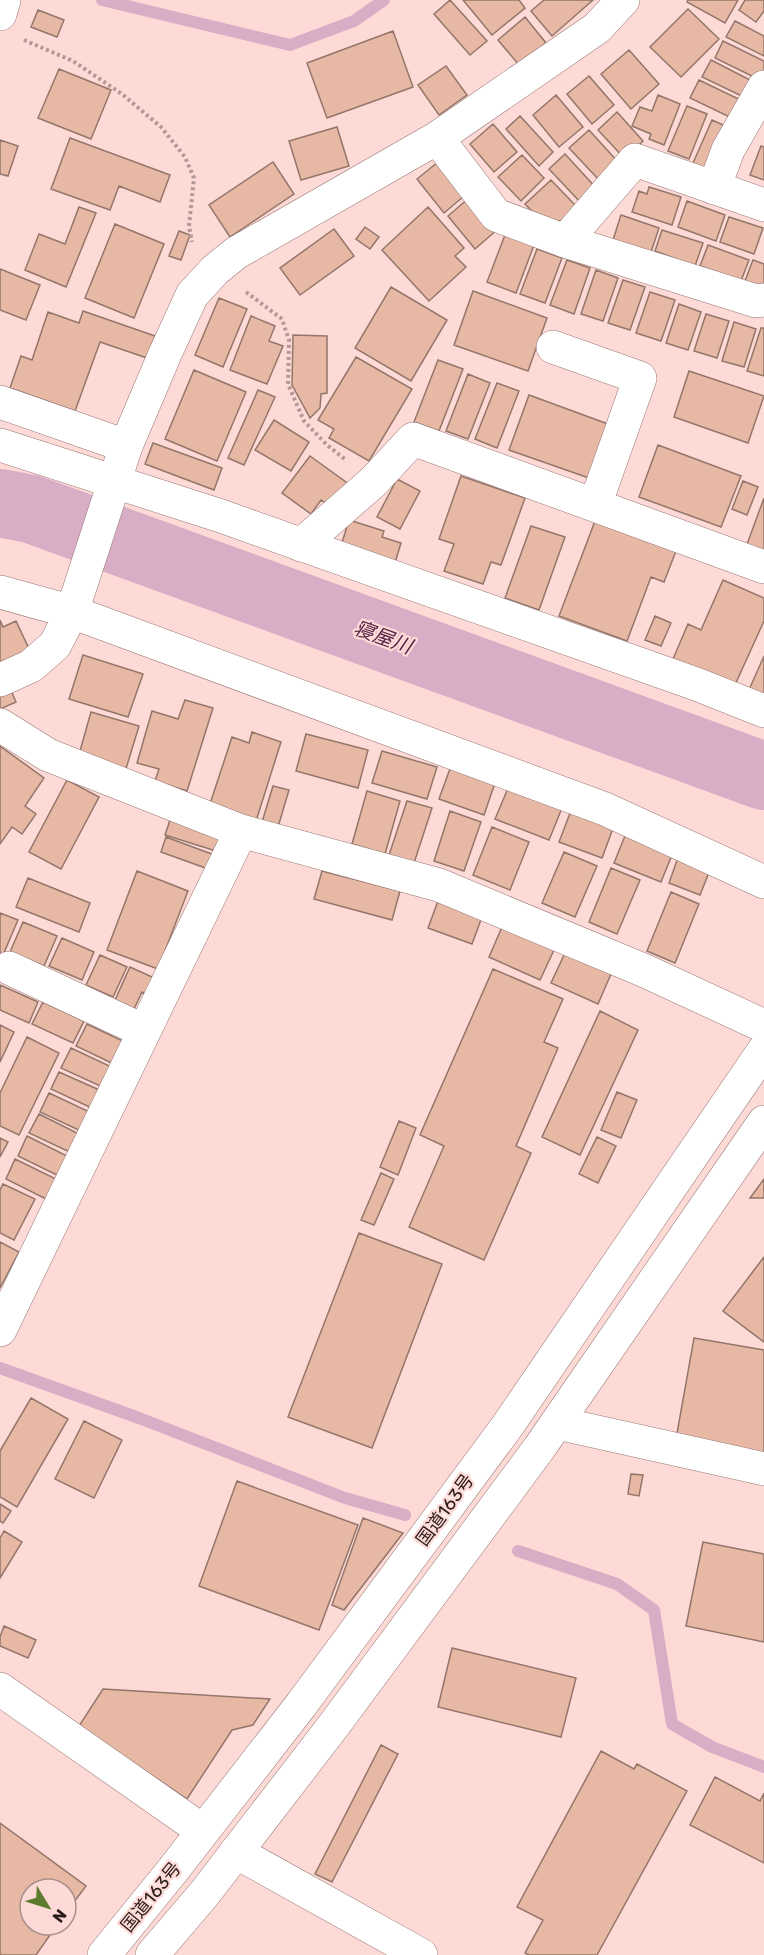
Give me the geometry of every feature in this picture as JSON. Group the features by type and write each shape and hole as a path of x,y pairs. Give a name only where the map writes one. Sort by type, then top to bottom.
{"main road":[{"path":"0,14 4,0"},
{"path":"0,680 31,666 55,645 72,612 126,446 192,295 215,270 236,253 437,138 597,28 623,0"},
{"path":"714,188 728,150 764,87"},
{"path":"437,138 496,215 565,241 756,301 764,300"},
{"path":"565,241 635,160 764,205"},
{"path":"554,347 640,378 595,505"},
{"path":"0,402 126,446"},
{"path":"301,544 373,482 413,439 764,567"},
{"path":"0,445 301,544 696,684 764,711"},
{"path":"0,592 72,612 605,809 764,882"},
{"path":"0,724 48,755 241,831 439,885 643,970 764,1026"},
{"path":"0,1330 241,831"},
{"path":"9,968 144,1031"},
{"name":"国道163号","path":"104,1955 308,1695 508,1425 764,1050"},
{"name":"国道163号","path":"152,1955 204,1894 334,1725 557,1423 764,1122"},
{"path":"557,1423 764,1469"},
{"path":"0,1689 203,1831"},
{"path":"236,1852 421,1955"}],"path":[{"path":"22,39 74,61 123,94 161,127 185,157 194,178 189,226 194,251 215,270 282,319 289,340 288,384 304,421 327,445 373,482"}],"building":[{"path":"450,0 487,41 470,55 434,14"},
{"path":"463,0 519,0 525,8 492,35"},
{"path":"544,0 593,0 552,36 531,11"},
{"path":"688,0 738,0 725,23 687,2"},
{"path":"745,0 764,0 764,11 756,22 739,10"},
{"path":"688,9 719,39 681,77 650,47"},
{"path":"38,10 64,20 57,37 31,27"},
{"path":"525,17 546,43 519,65 498,40"},
{"path":"735,21 764,36 764,56 726,37"},
{"path":"393,31 413,87 327,118 307,63"},
{"path":"723,41 764,61 764,72 760,80 715,58"},
{"path":"629,50 659,84 631,109 601,74"},
{"path":"711,60 758,84 750,100 702,77"},
{"path":"446,66 467,95 439,115 418,85"},
{"path":"59,69 111,90 91,139 38,118"},
{"path":"589,76 614,105 592,124 567,94"},
{"path":"699,80 747,103 738,121 690,98"},
{"path":"556,95 583,127 559,147 533,115"},
{"path":"658,95 680,104 664,145 649,139 651,134 632,126 640,107 652,111"},
{"path":"687,106 707,114 689,159 668,151"},
{"path":"617,112 643,141 625,159 598,130"},
{"path":"520,116 553,152 539,166 506,129"},
{"path":"712,120 732,129 714,172 693,163"},
{"path":"493,124 517,152 494,172 470,144"},
{"path":"337,127 349,166 301,180 289,141"},
{"path":"589,130 619,163 600,181 569,148"},
{"path":"70,138 170,175 160,202 119,186 110,210 51,189"},
{"path":"0,140 18,146 8,176 0,174"},
{"path":"761,146 764,147 764,180 750,175"},
{"path":"565,154 598,190 582,204 549,169"},
{"path":"522,155 544,178 521,201 498,177"},
{"path":"443,158 470,191 444,213 417,179"},
{"path":"273,162 294,194 230,237 209,205"},
{"path":"551,180 576,206 561,221 540,219 525,204"},
{"path":"649,187 681,197 672,225 632,212 639,191 647,194"},
{"path":"470,197 498,229 475,249 448,216"},
{"path":"687,201 725,215 716,241 678,227"},
{"path":"79,207 96,213 66,287 25,270 39,234 65,244"},
{"path":"428,207 464,248 455,256 466,267 429,301 382,250"},
{"path":"621,215 659,228 651,252 613,240"},
{"path":"729,217 763,228 754,254 720,242"},
{"path":"115,224 164,244 134,318 85,298"},
{"path":"365,227 379,237 370,249 356,239"},
{"path":"334,229 354,256 300,295 280,268"},
{"path":"662,230 703,243 695,266 655,251"},
{"path":"179,231 190,235 181,260 169,256"},
{"path":"505,235 534,245 516,293 487,282"},
{"path":"708,245 749,260 741,281 700,266"},
{"path":"537,249 562,258 545,303 520,294"},
{"path":"567,260 590,268 574,314 550,305"},
{"path":"753,260 764,264 764,294 743,286"},
{"path":"0,269 40,285 26,320 0,310"},
{"path":"596,270 618,278 603,321 581,314"},
{"path":"623,280 645,287 630,330 608,323"},
{"path":"391,287 447,320 411,381 355,348"},
{"path":"473,291 547,318 528,371 454,345"},
{"path":"650,292 675,300 661,341 636,333"},
{"path":"219,298 247,309 223,367 195,355"},
{"path":"679,304 701,312 688,350 666,343"},
{"path":"83,311 155,336 147,358 100,342 75,411 10,388 21,356 32,360 48,312 79,323"},
{"path":"706,314 729,321 717,358 694,351"},
{"path":"251,316 275,326 269,341 283,346 267,384 230,370"},
{"path":"734,322 756,329 744,367 722,361"},
{"path":"761,328 764,328 764,376 747,371"},
{"path":"293,335 327,336 327,393 321,394 320,408 310,418 292,385"},
{"path":"356,357 412,389 369,461 329,438 334,429 318,420"},
{"path":"438,360 463,369 439,431 414,422"},
{"path":"194,370 246,392 217,461 165,439"},
{"path":"689,371 764,396 748,443 674,417"},
{"path":"468,374 490,383 468,439 446,431"},
{"path":"497,383 519,391 497,448 475,439"},
{"path":"258,390 275,397 244,465 228,458"},
{"path":"529,395 608,424 589,478 509,450"},
{"path":"274,420 309,442 291,471 255,450"},
{"path":"153,443 222,468 214,490 145,464"},
{"path":"658,445 741,476 721,527 639,497"},
{"path":"310,456 350,485 332,508 321,500 311,514 282,493"},
{"path":"461,476 525,498 501,565 491,562 483,584 444,571 454,544 439,539"},
{"path":"397,479 420,491 400,529 377,517"},
{"path":"743,481 758,487 747,515 732,509"},
{"path":"764,498 764,553 746,547"},
{"path":"349,520 384,531 382,537 401,543 394,566 340,549"},
{"path":"595,521 676,551 664,582 651,577 627,641 559,616"},
{"path":"531,526 565,537 539,610 505,598"},
{"path":"723,580 764,598 764,621 734,687 673,659 688,624 701,630"},
{"path":"655,616 671,623 661,646 645,640"},
{"path":"0,620 3,627 16,621 30,651 0,665"},
{"path":"83,655 143,674 128,717 69,699"},
{"path":"764,656 764,699 748,692"},
{"path":"10,688 16,702 0,709 0,693"},
{"path":"185,700 213,708 187,791 155,781 159,769 137,763 152,711 178,719"},
{"path":"91,712 139,726 125,772 78,758"},
{"path":"252,732 281,742 256,821 209,807 232,737 249,743"},
{"path":"306,734 368,750 358,788 296,771"},
{"path":"0,746 44,778 25,806 36,814 22,834 12,827 0,844"},
{"path":"382,751 437,767 427,799 372,783"},
{"path":"451,766 495,783 484,815 439,799"},
{"path":"67,780 99,797 61,869 29,852"},
{"path":"273,786 289,790 278,827 262,822"},
{"path":"509,786 562,808 549,840 495,819"},
{"path":"367,791 400,801 385,854 352,844"},
{"path":"407,801 432,808 414,863 389,855"},
{"path":"572,808 615,823 602,858 559,842"},
{"path":"450,811 481,822 464,871 434,861"},
{"path":"170,820 221,837 216,851 165,835"},
{"path":"492,827 529,842 510,890 473,875"},
{"path":"627,831 674,850 661,882 614,863"},
{"path":"166,837 217,856 211,870 161,852"},
{"path":"564,852 597,866 575,917 542,903"},
{"path":"680,852 712,865 700,895 669,883"},
{"path":"611,868 640,880 617,934 589,922"},
{"path":"137,871 188,891 158,969 107,950"},
{"path":"322,871 400,891 392,920 314,899"},
{"path":"28,878 90,903 79,932 16,907"},
{"path":"671,892 699,904 675,963 647,951"},
{"path":"438,901 482,917 472,944 428,928"},
{"path":"0,913 18,920 3,955 0,954"},
{"path":"23,922 57,936 44,966 10,952"},
{"path":"502,927 554,950 540,980 489,957"},
{"path":"62,938 94,952 82,980 49,966"},
{"path":"565,953 611,974 598,1004 551,983"},
{"path":"100,955 127,967 113,997 86,985"},
{"path":"130,967 159,980 151,996 142,992 134,1009 115,1000"},
{"path":"493,969 563,999 544,1042 558,1048 516,1146 531,1153 484,1260 409,1227 444,1146 420,1135"},
{"path":"0,985 38,1002 29,1023 0,1010"},
{"path":"43,1002 84,1021 73,1043 32,1024"},
{"path":"600,1011 638,1030 580,1155 542,1137"},
{"path":"87,1024 131,1045 120,1067 76,1046"},
{"path":"0,1025 14,1032 0,1062"},
{"path":"27,1037 59,1053 19,1135 0,1126 0,1093"},
{"path":"71,1048 118,1070 109,1090 61,1068"},
{"path":"59,1072 106,1093 98,1111 51,1089"},
{"path":"617,1092 637,1100 621,1138 601,1130"},
{"path":"49,1093 94,1114 85,1133 40,1112"},
{"path":"39,1114 83,1136 74,1154 29,1133"},
{"path":"399,1121 416,1128 398,1175 380,1167"},
{"path":"27,1136 71,1158 61,1177 18,1156"},
{"path":"597,1137 616,1146 598,1183 579,1174"},
{"path":"0,1138 8,1142 0,1157"},
{"path":"15,1159 60,1181 50,1201 6,1179"},
{"path":"381,1173 394,1179 374,1225 361,1220"},
{"path":"764,1179 764,1198 750,1198"},
{"path":"3,1184 35,1199 14,1240 0,1233 0,1190"},
{"path":"359,1233 442,1264 372,1448 288,1417"},
{"path":"0,1242 19,1252 0,1288"},
{"path":"764,1257 764,1342 723,1311"},
{"path":"694,1338 764,1350 764,1454 676,1439"},
{"path":"31,1398 68,1419 17,1507 0,1497 0,1451"},
{"path":"84,1421 122,1440 94,1498 55,1479"},
{"path":"631,1474 643,1475 639,1496 628,1494"},
{"path":"237,1481 358,1525 319,1630 199,1586"},
{"path":"0,1504 11,1511 3,1523 0,1521"},
{"path":"363,1518 403,1533 344,1610 332,1605"},
{"path":"4,1531 22,1542 0,1578 0,1538"},
{"path":"703,1542 764,1554 764,1642 686,1626"},
{"path":"4,1626 36,1640 28,1658 0,1646"},
{"path":"452,1648 576,1678 561,1737 438,1707"},
{"path":"103,1689 270,1699 253,1725 232,1730 187,1799 79,1726"},
{"path":"381,1745 398,1754 332,1882 315,1874"},
{"path":"601,1751 634,1769 637,1764 687,1791 597,1955 529,1955 525,1953 543,1920 517,1907"},
{"path":"715,1777 760,1801 764,1793 764,1863 690,1825"},
{"path":"0,1823 74,1877 18,1877 18,1937 49,1937 36,1955 0,1955"},
{"path":"78,1880 86,1886 78,1897"}],"waterway":[{"path":"102,0 290,45 354,21 384,0"},
{"name":"寝屋川","path":"0,503 31,509 764,776"},
{"path":"0,1368 139,1418 345,1498 405,1515"},
{"path":"518,1551 617,1584 654,1610 672,1724 712,1747 764,1767"}]}
